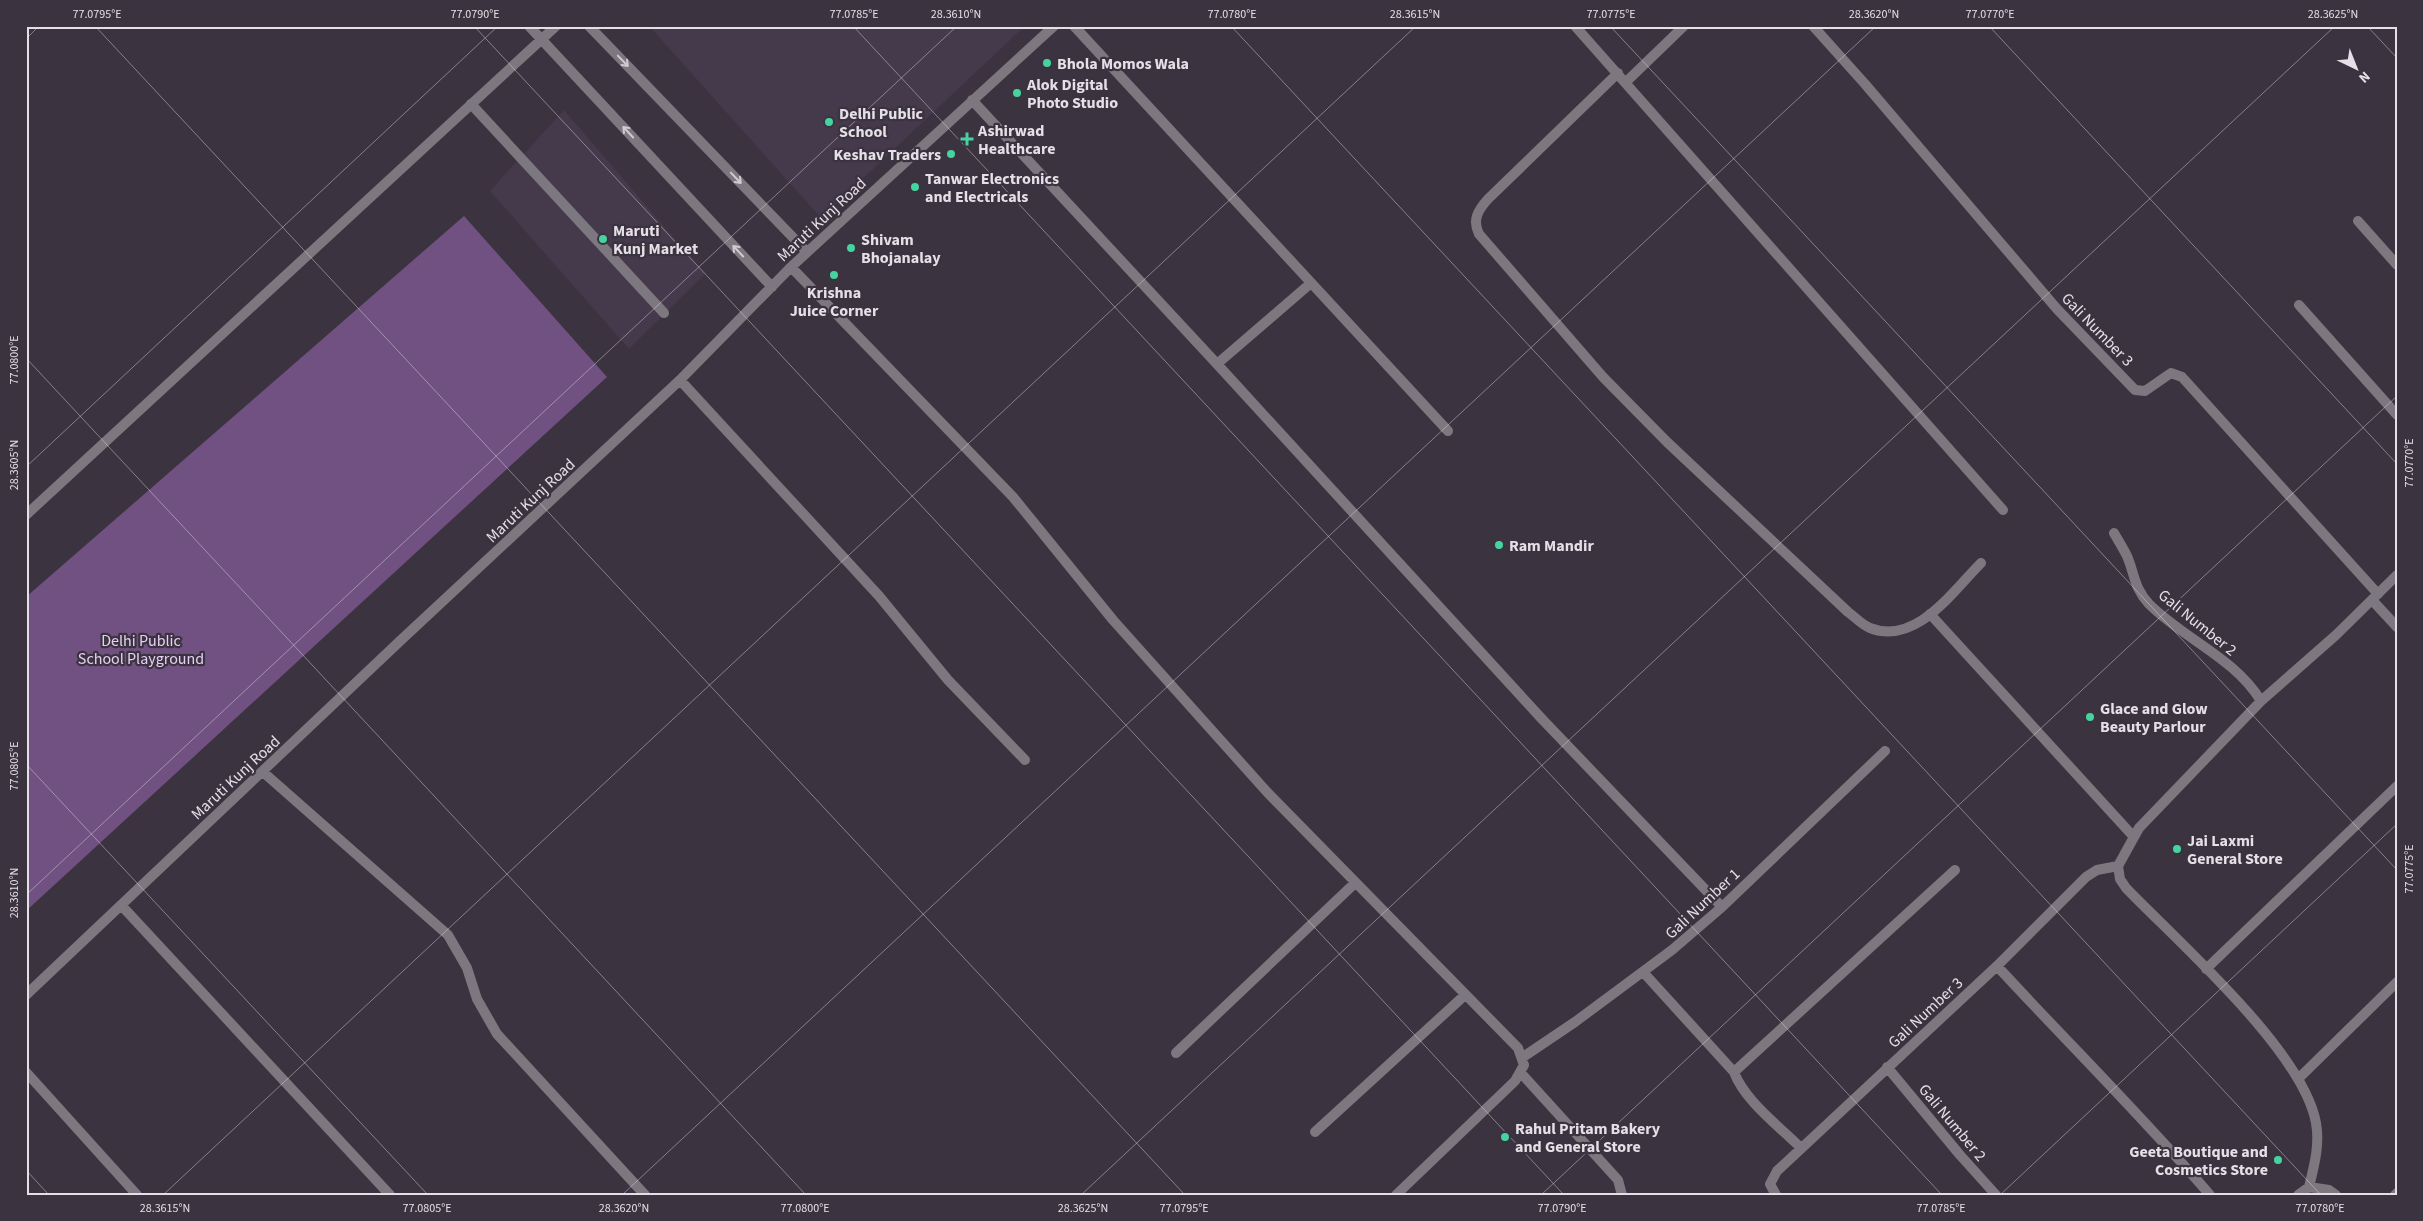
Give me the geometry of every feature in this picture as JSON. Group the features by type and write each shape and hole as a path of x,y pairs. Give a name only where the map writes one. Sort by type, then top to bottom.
{"street":[{"path":"528,26 772,287"},
{"path":"26,515 556,26"},
{"path":"589,26 807,252"},
{"name":"Maruti Kunj Road","path":"26,995 680,380 791,267 1054,26"},
{"path":"1074,26 1448,431"},
{"path":"1575,26 2003,510"},
{"path":"1626,82 1684,26"},
{"name":"Gali Number 3","path":"1813,26 1865,84 2056,309 2135,390 2145,391 2172,373 2182,377 2375,597"},
{"path":"1618,73 1480,207 1475,226 1478,234 1603,377 1641,416 1753,524 1848,612 1868,627 1884,632 1899,631 1916,625 1930,614 1981,563"},
{"path":"972,100 1542,719 1722,907"},
{"path":"471,104 664,313"},
{"path":"2358,221 2397,265"},
{"path":"791,267 1013,497 1113,620 1268,792 1354,883 1510,1040 1523,1056 1524,1065 1521,1073 1396,1195"},
{"path":"1217,364 1310,283"},
{"path":"2299,305 2397,415"},
{"path":"680,380 879,596 968,702 1025,760"},
{"name":"Gali Number 2","path":"2114,532 2127,556 2134,582 2149,604 2176,627 2243,676 2261,700"},
{"path":"2298,1195 2309,1187 2317,1151 2316,1124 2309,1098 2299,1078 2264,1032 2126,888 2120,880 2118,866 2133,836 2261,700 2336,635 2397,575"},
{"path":"2375,597 2397,627"},
{"path":"1930,614 2133,836"},
{"name":"Gali Number 1","path":"1523,1056 1644,973 1722,907 1885,751"},
{"path":"263,772 448,935 467,968 477,999 497,1034 645,1195"},
{"path":"2206,970 2397,786"},
{"name":"Gali Number 3","path":"1776,1195 1770,1184 1772,1177 1801,1148 1997,966 2086,878 2097,870 2118,866"},
{"path":"1734,1072 1956,870"},
{"path":"1176,1053 1354,883"},
{"path":"121,905 390,1195"},
{"path":"1997,966 2074,1050 2161,1138 2210,1195"},
{"path":"1644,973 1734,1072 1738,1084 1801,1148"},
{"path":"2299,1078 2397,982"},
{"path":"1315,1132 1465,995"},
{"name":"Gali Number 2","path":"1887,1068 1996,1195"},
{"path":"26,1072 137,1195"},
{"path":"1521,1073 1618,1180 1622,1195"},
{"path":"2309,1187 2330,1190 2336,1195"}],"shaded area":[{"name":"Delhi Public School","path":"649,26 1025,26 821,218"},
{"name":"Maruti Kunj Market","path":"564,110 705,274 629,349 490,191"}],"green space":[{"name":"Delhi Public School Playground","path":"464,216 607,377 26,911 26,597"}],"place":[{"name":"Bhola Momos Wala","path":"1047,63"},
{"name":"Alok Digital Photo Studio","path":"1017,93"},
{"name":"Delhi Public School","path":"829,122"},
{"name":"Ashirwad Healthcare","path":"967,139"},
{"name":"Keshav Traders","path":"951,154"},
{"name":"Tanwar Electronics and Electricals","path":"915,187"},
{"name":"Maruti Kunj Market","path":"603,239"},
{"name":"Shivam Bhojanalay","path":"851,248"},
{"name":"Krishna Juice Corner","path":"834,275"},
{"name":"Ram Mandir","path":"1499,545"},
{"name":"Glace and Glow Beauty Parlour","path":"2090,717"},
{"name":"Jai Laxmi General Store","path":"2177,849"},
{"name":"Rahul Pritam Bakery and General Store","path":"1505,1137"},
{"name":"Geeta Boutique and Cosmetics Store","path":"2278,1160"}]}
